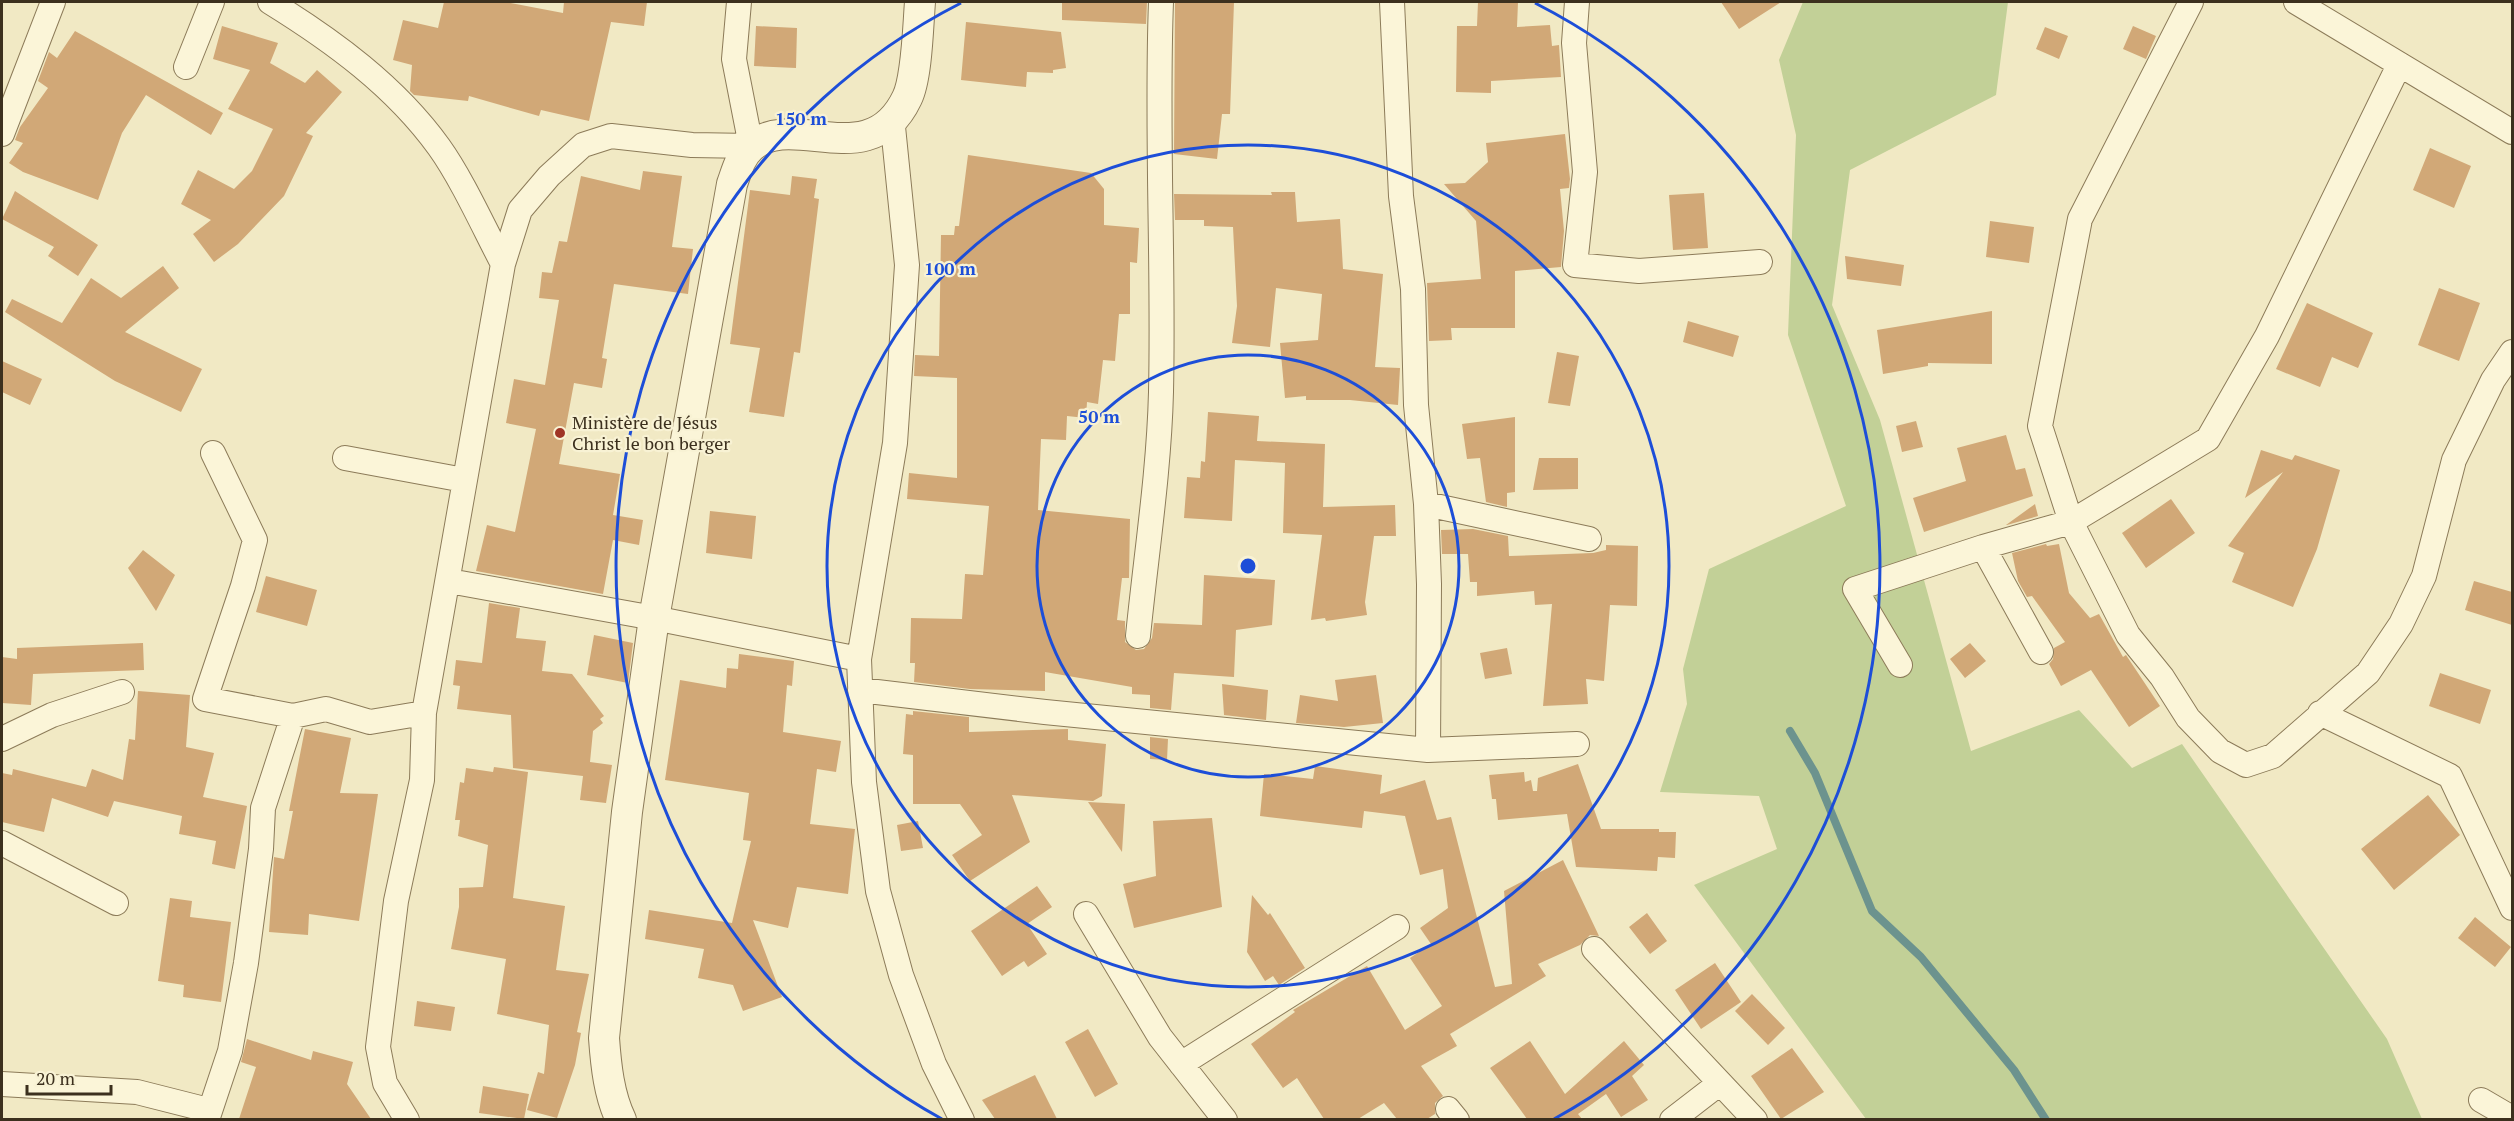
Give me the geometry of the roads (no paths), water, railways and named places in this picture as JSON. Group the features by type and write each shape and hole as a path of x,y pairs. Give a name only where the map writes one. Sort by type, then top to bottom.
{"street":[{"path":"2,134 53,2"},
{"path":"186,67 212,2"},
{"path":"270,2 306,24 384,83 440,148 503,264"},
{"path":"739,2 734,59 751,146"},
{"path":"621,1119 616,1109 607,1071 604,1038 606,1000 628,801 654,618 732,184 740,160 751,146 764,139 801,135 856,139 876,132 892,117 908,97 920,2"},
{"path":"1138,636 1161,393 1161,179 1158,90 1161,2"},
{"path":"1392,2 1401,196 1413,289 1416,405 1426,504 1429,584 1428,750"},
{"path":"1577,2 1574,44 1585,172 1575,265 1639,271 1760,262"},
{"path":"2191,2 2080,219 2040,426 2071,522 2128,635 2162,677 2188,718 2220,751 2246,765 2273,756 2320,712 2368,673 2401,624 2424,576 2454,460 2493,380 2512,352"},
{"path":"2296,2 2512,132"},
{"path":"1900,665 1854,589 1983,547 2071,522 2208,439 2267,336 2399,65"},
{"path":"892,117 907,265 895,443 860,659 864,782 878,891 901,975 934,1064 962,1119"},
{"path":"407,1119 386,1083 378,1047 396,901 422,780 424,713 464,480 503,264 520,210 549,176 584,145 611,136 692,145 751,146"},
{"path":"213,453 255,540 243,586 205,699 293,716 327,708 370,722 424,713"},
{"path":"345,458 464,480"},
{"path":"1426,504 1589,539"},
{"path":"1983,547 2041,652"},
{"path":"448,581 654,618 860,659"},
{"path":"860,690 1045,712 1428,750 1577,744"},
{"path":"2,739 52,715 122,692"},
{"path":"2320,712 2450,776 2512,908"},
{"path":"2,1084 137,1092 208,1115 230,1051 248,952 261,849 263,808 293,716"},
{"path":"2,843 116,903"},
{"path":"1086,914 1160,1037 1225,1119"},
{"path":"1181,1064 1397,927"},
{"path":"1594,949 1755,1119"},
{"path":"1672,1119 1720,1083"},
{"path":"2481,1100 2512,1118"}],"waterway":[{"path":"1790,731 1815,773 1872,911 1921,957 2014,1070 2046,1120"}],"place":[{"name":"Ministère de Jésus Christ le bon berger","path":"560,433"}]}
